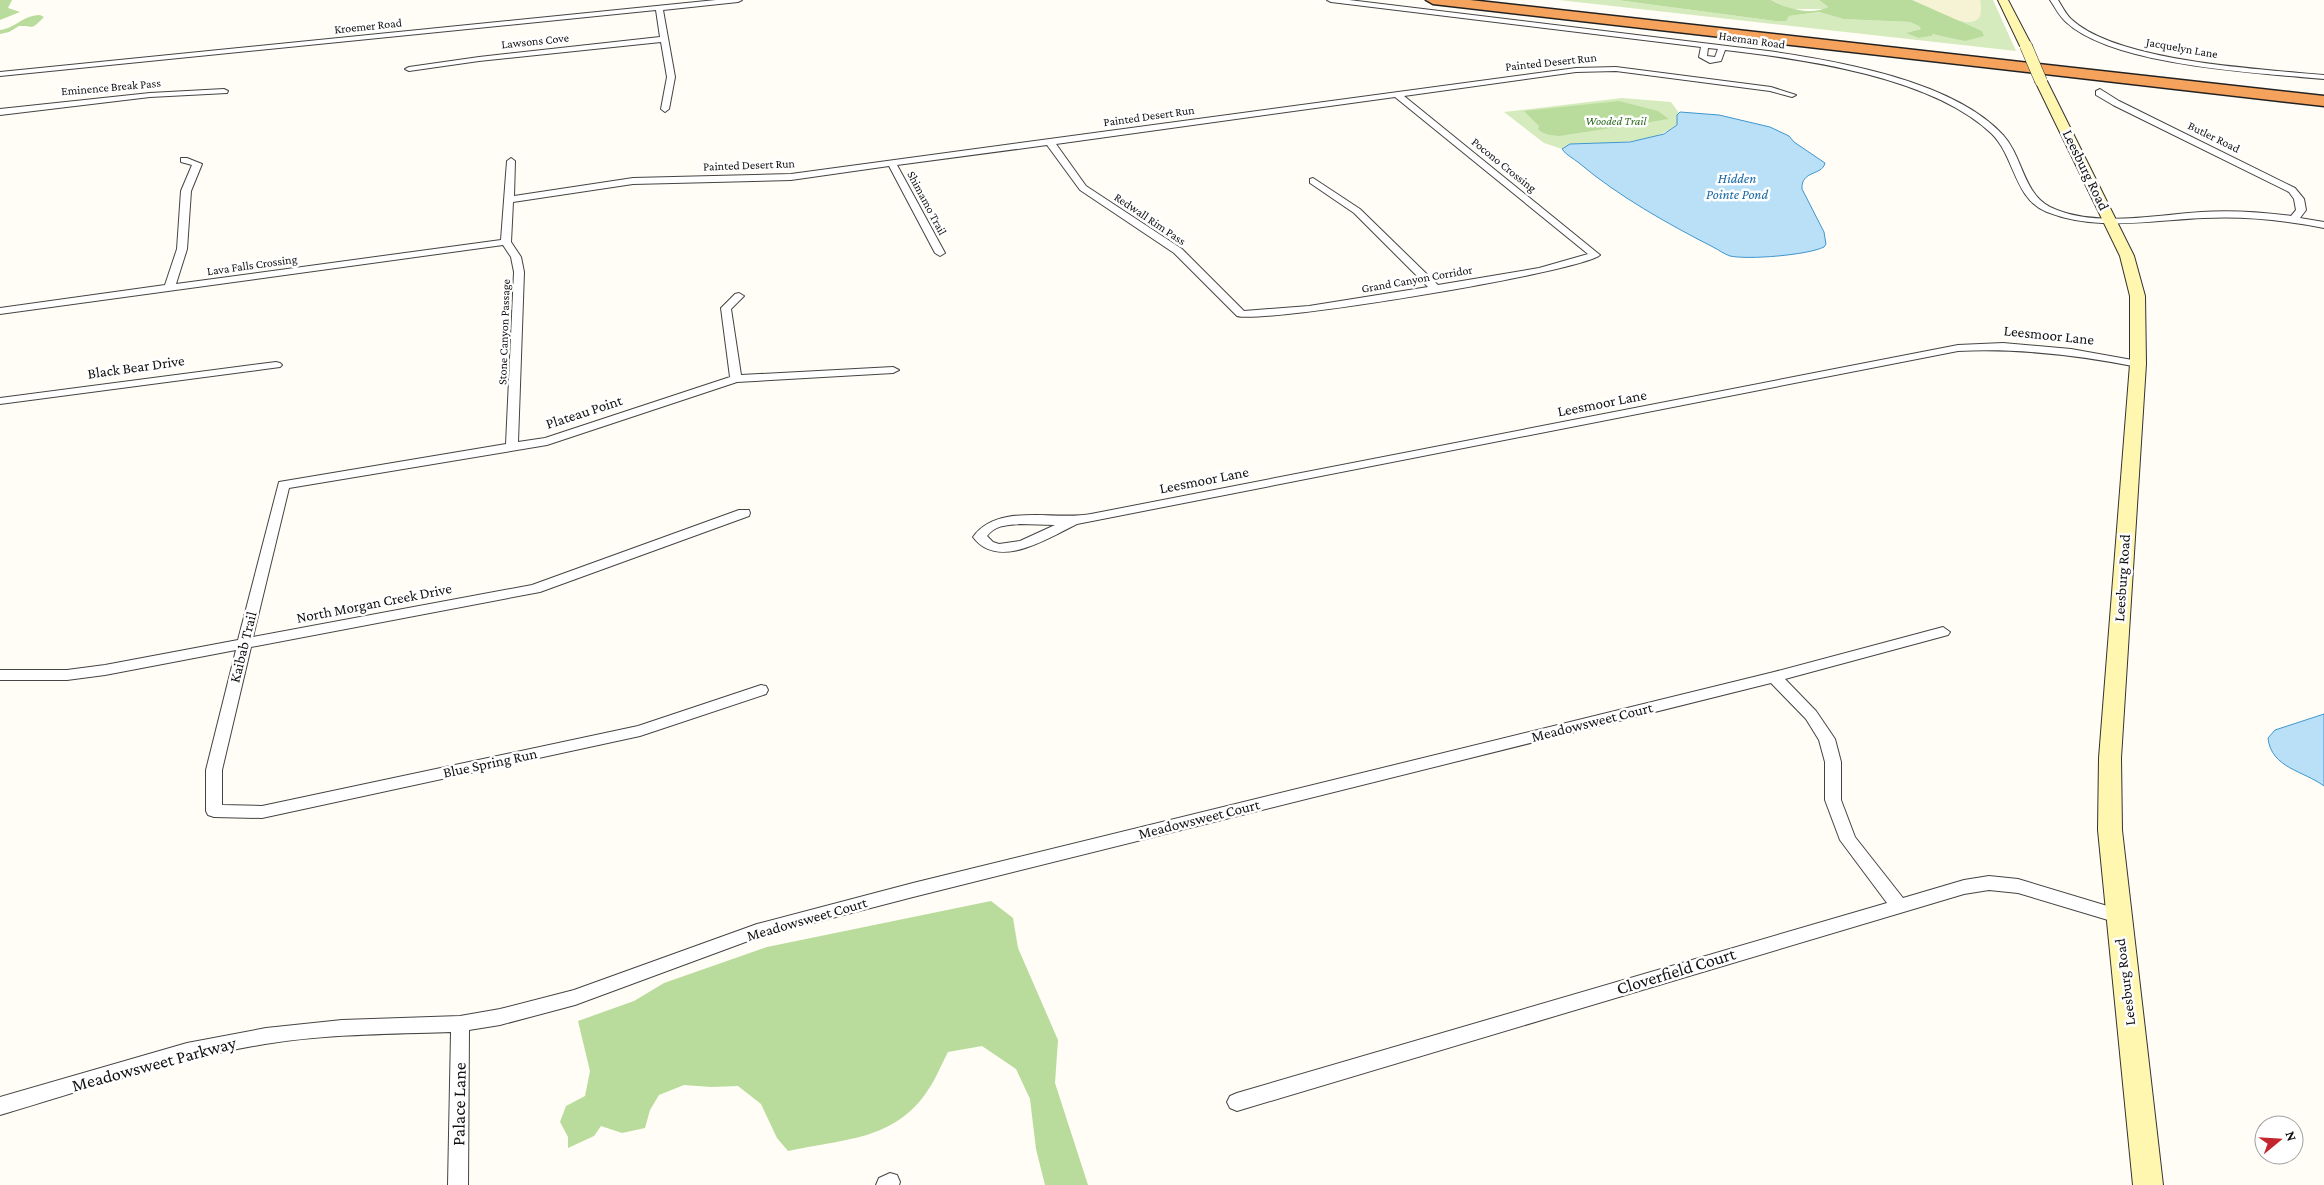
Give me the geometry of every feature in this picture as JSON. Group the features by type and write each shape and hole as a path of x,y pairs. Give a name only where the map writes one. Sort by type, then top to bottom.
{"highway":[{"path":"1433,0 2324,101"},
{"path":"1516,0 2324,91"}],"main road":[{"name":"Leesburg Road","path":"2003,0 2111,221 2127,256 2138,289 2138,364 2110,758 2110,830 2148,1185"}],"street":[{"name":"Kroemer Road","path":"0,74 738,0"},
{"name":"Haeman Road","path":"1331,0 1722,47 1826,62 1898,80 1947,100 1971,114 2002,138 2017,164 2029,196 2034,201 2063,215 2082,219 2111,221"},
{"name":"Jacquelyn Lane","path":"2054,0 2064,16 2076,26 2104,40 2126,48 2184,61 2324,78"},
{"path":"659,8 671,77 665,109"},
{"name":"Lawsons Cove","path":"409,70 479,59 665,39"},
{"path":"1705,45 1703,57 1710,60 1718,59 1722,47"},
{"path":"1705,80 1710,60"},
{"name":"Painted Desert Run","path":"508,200 548,195 616,182 791,177 1586,70 1616,70 1705,80 1772,89 1792,96"},
{"name":"Eminence Break Pass","path":"0,112 150,95 224,91"},
{"name":"Butler Road","path":"2100,91 2098,92 2105,98 2292,190 2301,204 2301,210 2295,218"},
{"name":"Pocono Crossing","path":"1398,95 1595,255"},
{"name":"Redwall Rim Pass","path":"1050,142 1083,188 1178,252 1241,314"},
{"path":"169,289 182,249 186,191 197,164 184,160"},
{"path":"506,242 511,161"},
{"name":"Shimamo Trail","path":"892,164 940,253"},
{"path":"1313,181 1357,211 1435,288"},
{"path":"2111,221 2224,214 2295,218 2324,225"},
{"name":"Lava Falls Crossing","path":"0,311 506,242"},
{"name":"Stone Canyon Passage","path":"506,242 516,257 519,272 512,448"},
{"name":"Grand Canyon Corridor","path":"1241,314 1327,306 1435,288 1548,269 1595,255"},
{"path":"736,379 726,308 739,296"},
{"name":"Leesmoor Lane","path":"1073,521 1013,547 992,547 984,543 980,537 982,529 990,524 1002,521 1073,521 1472,445 1958,348 2024,346 2103,356 2138,364"},
{"name":"Black Bear Drive","path":"0,402 276,365"},
{"name":"Plateau Point","path":"283,485 547,441 736,379 893,370"},
{"name":"Kaibab Trail","path":"214,811 214,770 283,485"},
{"name":"North Morgan Creek Drive","path":"0,675 67,675 105,670 535,588 744,513"},
{"name":"Meadowsweet Court","path":"460,1024 500,1017 574,997 757,931 913,890 1774,677 1943,632"},
{"path":"1774,677 1811,715 1827,739 1833,762 1833,800 1848,840 1898,905"},
{"name":"Blue Spring Run","path":"214,811 262,812 640,731 761,690"},
{"name":"Cloverfield Court","path":"1237,1102 1964,887 1989,883 2018,886 2118,916"},
{"name":"Meadowsweet Parkway","path":"0,1106 187,1051 266,1036 342,1028 460,1024"},
{"name":"Palace Lane","path":"458,1185 460,1024"}],"shaded area":[{"path":"1912,0 1980,0 1982,13 1976,21 1960,21 1950,19"}],"green space":[{"path":"0,0 12,0 8,8 20,12 0,20"},
{"path":"1559,0 1617,0 1775,21 1789,16 1819,12 1843,19 1910,22 1920,26 1921,29 1907,33 1919,38 1932,36 1932,34 1953,38 1983,36 1982,31 1950,19 1975,21 1980,14 1980,0 1993,0 2016,51"},
{"path":"1617,0 1771,0 1791,8 1814,11 1828,7 1819,0 1912,0 1982,31 1984,36 1965,41 1932,34 1932,36 1919,38 1906,33 1921,29 1910,22 1843,19 1819,12 1789,16 1786,21 1775,21"},
{"path":"1771,0 1819,0 1828,7 1824,9 1791,9"},
{"path":"40,15 44,17 32,27 19,26 9,32 0,34 0,30 6,29 28,17"},
{"name":"Wooded Trail","path":"1622,98 1671,102 1679,113 1677,117 1678,123 1656,136 1613,143 1570,144 1562,149 1544,143 1504,112"},
{"path":"1619,101 1658,111 1669,119 1559,136 1540,131 1538,129 1539,126 1524,111"},
{"path":"991,901 1013,918 1018,948 1058,1040 1055,1083 1088,1185 1045,1185 1036,1149 1030,1099 1016,1069 982,1046 948,1052 931,1086 915,1107 883,1129 847,1140 788,1151 777,1138 761,1104 738,1086 684,1085 659,1095 650,1110 645,1128 622,1133 601,1126 594,1136 568,1148 568,1137 560,1122 566,1106 585,1096 590,1071 578,1021 634,1001 664,983 767,947"}],"water":[{"name":"Hidden Pointe Pond","path":"1680,112 1719,115 1770,127 1789,136 1794,142 1825,163 1820,170 1805,179 1802,189 1824,232 1826,244 1824,247 1778,256 1730,256 1644,209 1610,187 1562,149 1570,144 1630,142 1664,134 1677,125 1677,115"},
{"path":"2324,714 2324,786 2290,768 2275,756 2270,748 2268,738 2275,730"}]}
